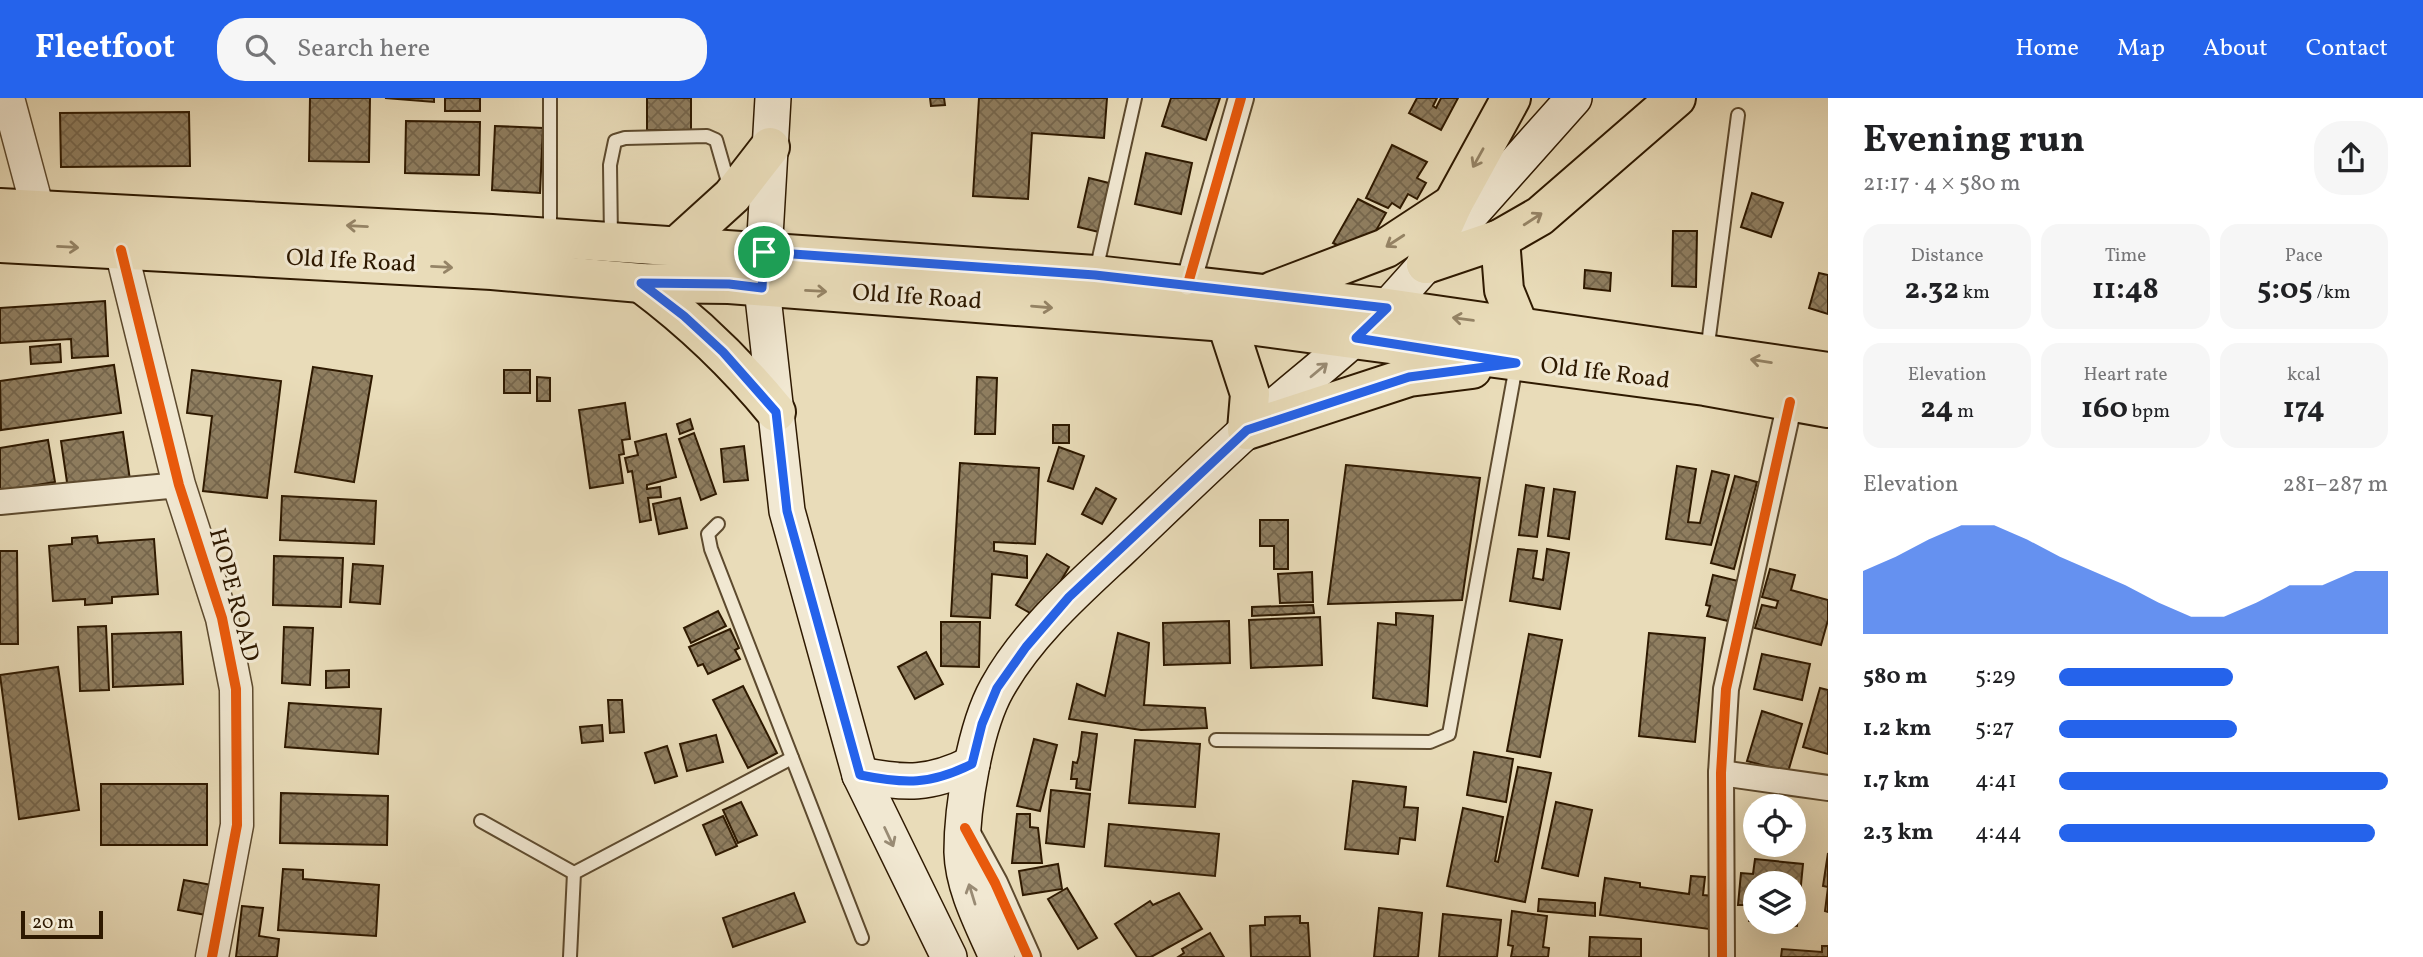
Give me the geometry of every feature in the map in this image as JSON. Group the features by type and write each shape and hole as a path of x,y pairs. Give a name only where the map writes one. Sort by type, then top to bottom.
{"main road":[{"path":"773,98 763,270 787,511 860,775 949,957"},
{"path":"1426,264 1452,204 1511,98"},
{"path":"997,957 971,894 962,853 972,764 982,724 997,688 1026,647 1069,597 1247,430 1356,338 1387,308 1574,98"},
{"path":"1426,264 1500,239 1540,216 1676,98"},
{"path":"678,245 732,196 770,147"},
{"path":"1261,295 1386,248 1452,204"},
{"name":"Old Ife Road","path":"0,208 678,245 763,270 1210,300 1261,295 1387,308 1518,345 1705,386 1828,408"},
{"path":"1247,430 1518,345 1504,290 1500,239"},
{"name":"Old Ife Road","path":"0,243 492,270 641,283 729,284 763,270 1095,275 1210,300 1356,338 1706,352 1828,372"},
{"path":"641,283 684,316 723,352 776,412"},
{"path":"1210,300 1250,394 1247,430"},
{"path":"860,775 896,782 922,782 945,777 972,764"}],"street":[{"path":"8,98 38,210"},
{"path":"1210,300 1241,98"},
{"name":"HOPE ROAD","path":"121,250 179,485 211,575 236,689 237,825 212,957"},
{"path":"1722,957 1721,773 1726,689 1790,402"},
{"path":"0,502 179,485"},
{"path":"1721,773 1828,788"},
{"path":"965,828 995,883 1028,957"}],"lane":[{"path":"550,98 550,238"},
{"path":"1095,275 1135,98"},
{"path":"1706,352 1738,116"},
{"path":"611,241 610,165 615,141 625,138 697,136 716,140 732,196"},
{"path":"1216,740 1430,742 1449,734 1455,713 1518,345"},
{"path":"718,524 708,534 711,549 862,938"},
{"path":"574,873 792,758"},
{"path":"481,821 574,873"},
{"path":"570,957 574,873"}],"building":[{"path":"310,98 370,98 369,162 309,161"},
{"path":"385,98 434,98 434,102"},
{"path":"445,98 480,98 480,111 445,111"},
{"path":"647,98 691,98 691,131 647,130"},
{"path":"930,98 944,98 945,105 931,106"},
{"path":"979,98 1107,98 1104,138 1032,133 1028,199 973,196"},
{"path":"1171,98 1220,98 1206,140 1162,126"},
{"path":"1417,98 1437,98 1433,106 1436,108 1441,98 1458,98 1441,130 1409,113"},
{"path":"189,112 190,166 61,167 60,113"},
{"path":"406,121 480,122 479,175 405,173"},
{"path":"495,126 543,128 540,193 492,190"},
{"path":"1392,145 1427,162 1417,178 1426,183 1417,199 1408,194 1400,208 1392,203 1388,208 1366,198"},
{"path":"1146,153 1192,163 1181,214 1135,204"},
{"path":"1089,178 1109,183 1099,232 1078,227"},
{"path":"1752,193 1783,203 1771,237 1741,227"},
{"path":"1358,199 1386,213 1361,257 1333,243"},
{"path":"1673,231 1697,231 1696,287 1672,286"},
{"path":"1585,270 1611,273 1610,291 1584,288"},
{"path":"1819,273 1828,275 1828,314 1809,308"},
{"path":"105,301 108,356 72,358 71,339 0,343 0,308"},
{"path":"60,344 61,362 31,364 30,347"},
{"path":"114,365 121,413 1,430 0,381"},
{"path":"313,367 372,376 354,482 295,472"},
{"path":"192,370 281,381 267,498 203,491 212,416 187,413"},
{"path":"504,370 530,370 530,393 504,393"},
{"path":"537,377 550,378 550,401 537,401"},
{"path":"977,377 997,378 995,434 975,434"},
{"path":"625,403 630,439 622,440 624,454 619,455 623,483 590,488 579,410"},
{"path":"690,419 693,429 680,434 677,424"},
{"path":"1053,425 1069,425 1069,443 1053,443"},
{"path":"123,432 130,480 68,489 61,441"},
{"path":"694,433 716,494 701,500 679,439"},
{"path":"666,434 676,477 647,485 647,489 660,487 661,497 648,498 651,520 640,522 632,471 628,472 625,458 638,455 635,442"},
{"path":"48,440 55,482 0,491 0,448"},
{"path":"744,446 748,480 724,482 721,449"},
{"path":"1059,447 1084,456 1073,489 1048,481"},
{"path":"960,463 1039,468 1035,544 994,542 994,551 1027,556 1027,578 992,574 990,618 951,616"},
{"path":"1346,465 1480,478 1462,600 1328,604"},
{"path":"1677,466 1696,469 1688,522 1700,523 1712,471 1729,475 1711,545 1666,539"},
{"path":"1735,476 1757,482 1734,569 1711,563"},
{"path":"1526,485 1544,488 1537,537 1519,535"},
{"path":"1096,488 1116,499 1102,524 1082,514"},
{"path":"1554,489 1575,492 1569,539 1548,536"},
{"path":"282,496 376,501 374,544 280,540"},
{"path":"680,498 687,528 659,534 653,504"},
{"path":"1260,520 1288,520 1288,569 1274,569 1274,546 1260,546"},
{"path":"97,536 98,543 154,539 158,594 112,597 112,603 85,605 85,599 53,601 49,546 72,544 72,538"},
{"path":"1518,549 1537,551 1533,578 1543,580 1547,549 1569,553 1560,609 1510,601"},
{"path":"0,551 17,551 18,644 0,644"},
{"path":"1047,554 1069,567 1039,618 1016,605"},
{"path":"274,556 343,558 341,607 273,605"},
{"path":"353,564 383,566 380,604 350,602"},
{"path":"1770,569 1795,575 1791,590 1828,600 1828,620 1821,645 1755,628 1762,605 1776,608 1778,601 1762,597"},
{"path":"1312,572 1313,602 1280,603 1278,574"},
{"path":"1713,575 1738,581 1728,621 1707,616 1710,606 1706,605"},
{"path":"1313,605 1314,613 1252,616 1252,607"},
{"path":"718,611 726,626 691,643 684,628"},
{"path":"1396,613 1433,616 1427,706 1373,698 1378,623 1396,625"},
{"path":"1320,617 1322,665 1251,668 1249,620"},
{"path":"1229,621 1230,663 1164,665 1163,623"},
{"path":"941,622 980,622 979,667 941,666"},
{"path":"106,626 109,690 80,691 78,627"},
{"path":"284,627 313,628 310,685 282,683"},
{"path":"730,629 739,648 735,650 740,659 708,674 703,664 698,666 689,647"},
{"path":"181,632 183,684 113,687 112,634"},
{"path":"1118,633 1149,643 1144,705 1205,708 1207,728 1141,730 1069,719 1077,684 1105,696"},
{"path":"1649,633 1705,638 1695,742 1639,736"},
{"path":"1529,634 1562,640 1540,757 1507,751"},
{"path":"926,652 943,684 915,699 898,667"},
{"path":"1762,654 1810,664 1802,700 1754,689"},
{"path":"58,667 79,810 19,819 0,675"},
{"path":"349,670 349,687 326,688 326,671"},
{"path":"743,686 777,753 748,768 713,700"},
{"path":"1820,688 1828,690 1828,754 1803,747"},
{"path":"608,700 622,700 624,732 610,733"},
{"path":"289,703 381,709 378,754 285,747"},
{"path":"1762,711 1802,724 1788,772 1747,761"},
{"path":"602,725 603,741 582,743 580,727"},
{"path":"1082,732 1097,734 1090,790 1076,788 1077,779 1071,779 1073,762 1077,763 1079,756"},
{"path":"716,735 723,762 687,771 680,744"},
{"path":"1034,739 1057,745 1040,811 1017,806"},
{"path":"1135,740 1200,744 1195,807 1129,803"},
{"path":"667,746 677,776 655,783 645,753"},
{"path":"1474,752 1513,759 1506,802 1467,795"},
{"path":"1518,767 1551,773 1525,902 1447,886 1463,808 1503,817 1495,861 1498,862"},
{"path":"1353,781 1406,787 1404,807 1418,808 1415,840 1400,838 1398,854 1345,849"},
{"path":"101,784 207,784 207,845 101,845"},
{"path":"1051,790 1090,794 1084,847 1046,843"},
{"path":"281,793 388,796 387,845 280,843"},
{"path":"741,802 757,835 738,843 723,810"},
{"path":"1556,802 1592,810 1578,876 1542,868"},
{"path":"1017,814 1030,814 1030,827 1038,828 1042,863 1012,863"},
{"path":"723,816 737,846 716,855 703,825"},
{"path":"1109,824 1219,834 1215,876 1105,866"},
{"path":"1828,853 1828,887 1823,886"},
{"path":"1755,859 1803,864 1802,871 1753,871"},
{"path":"1058,864 1062,889 1023,895 1019,871"},
{"path":"283,869 303,870 303,879 379,885 376,936 278,930"},
{"path":"1741,873 1743,905 1738,905"},
{"path":"1691,876 1705,877 1703,895 1713,896 1709,929 1600,915 1605,878 1640,883 1640,887 1689,894"},
{"path":"184,880 212,885 206,915 178,910"},
{"path":"1828,887 1828,912 1825,911"},
{"path":"1067,888 1097,938 1078,949 1048,899"},
{"path":"794,893 805,922 733,947 723,918"},
{"path":"1179,893 1202,929 1151,957 1137,957 1115,924 1150,901 1153,905"},
{"path":"1539,899 1595,903 1595,916 1538,911"},
{"path":"242,906 263,908 259,936 279,939 277,957 236,957"},
{"path":"1379,908 1422,913 1418,957 1374,957"},
{"path":"1512,911 1547,916 1543,947 1549,948 1548,957 1511,957 1513,946 1508,945"},
{"path":"1443,914 1501,920 1497,957 1439,957"},
{"path":"1300,916 1300,923 1308,923 1310,957 1251,957 1250,926 1265,925 1265,917"},
{"path":"1210,933 1224,957 1178,957 1184,953 1182,949"},
{"path":"1590,937 1641,939 1641,957 1589,957"},
{"path":"1822,946 1828,946 1828,957 1781,957 1782,949 1822,952"}],"cycle path":[{"path":"1187,287 1241,98"},
{"path":"121,250 179,485 222,618 236,689 237,825 212,957"},
{"path":"1722,957 1721,773 1726,689 1790,402"},
{"path":"965,828 995,883 1028,957"}],"route":[{"path":"764,252 1095,275 1387,308 1356,338 1516,363 1409,377 1247,430 1069,597 1026,647 997,688 982,724 972,764 945,777 922,782 896,782 860,775 787,511 776,412 723,352 684,316 641,283 729,284 762,288 764,252"}]}
